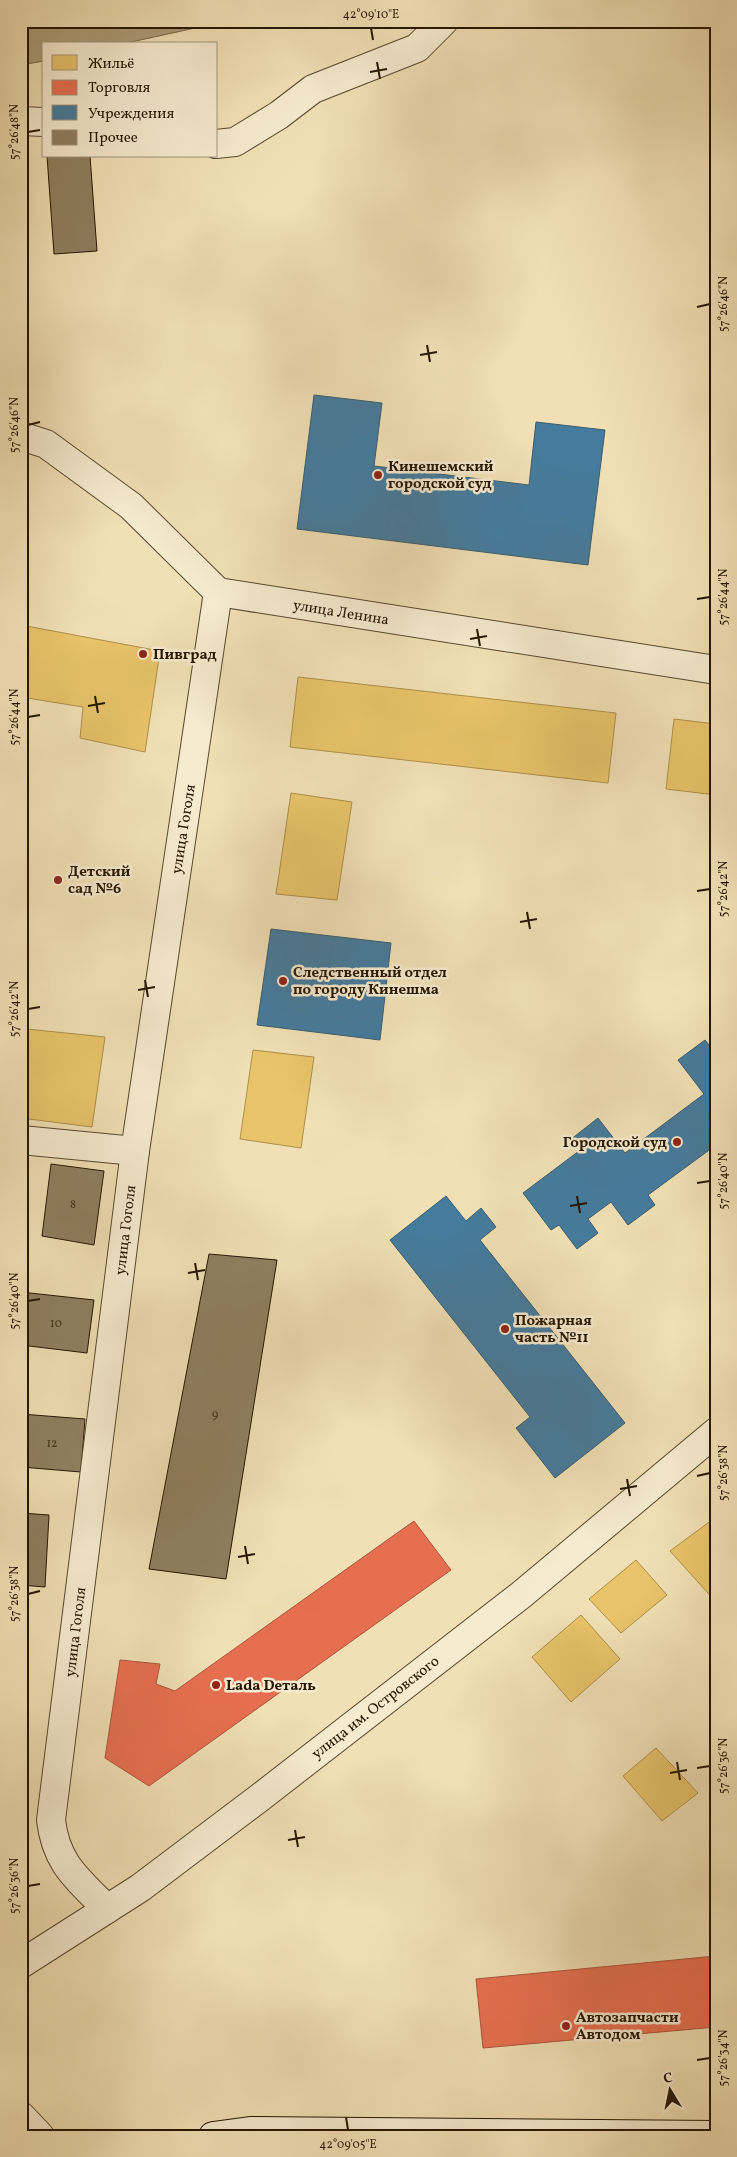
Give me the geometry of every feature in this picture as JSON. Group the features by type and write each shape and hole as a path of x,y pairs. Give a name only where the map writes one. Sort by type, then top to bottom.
{"street":[{"path":"218,144 235,142 280,115 313,89 417,48 444,21"},
{"path":"21,121 42,122"},
{"path":"21,436 46,444 131,506 218,592"},
{"name":"улица Ленина","path":"218,592 716,670"},
{"name":"улица Гоголя","path":"106,1909 66,1867 53,1837 51,1820 135,1151 218,592"},
{"path":"21,1140 135,1151"},
{"name":"улица им. Островского","path":"21,1964 140,1888 486,1623 716,1432"},
{"path":"21,2116 40,2136"},
{"path":"213,2136 250,2134 716,2135"}],"shaded area":[{"path":"21,21 227,21 131,42 42,42 42,61 21,65"}],"building: Жильё":[{"path":"21,625 160,651 145,752 80,738 83,707 21,697"},
{"path":"298,677 616,713 608,783 290,747"},
{"path":"674,719 716,724 716,795 666,789"},
{"path":"291,793 352,802 337,900 276,894"},
{"path":"27,1029 105,1037 92,1127 21,1118 21,1067"},
{"path":"253,1050 314,1057 301,1148 240,1139"},
{"path":"716,1517 716,1602 670,1551"},
{"path":"636,1560 667,1595 621,1633 589,1599"},
{"path":"581,1615 620,1659 571,1702 532,1657"},
{"path":"656,1748 698,1793 662,1821 623,1776"}],"building: Торговля":[{"path":"414,1521 451,1570 149,1786 105,1758 120,1660 160,1664 156,1684 175,1691"},
{"path":"716,1956 716,2027 483,2048 476,1979"}],"building: Учреждения":[{"name":"Кинешемский городской суд","path":"314,395 382,403 374,466 529,485 536,422 605,430 588,565 297,529"},
{"path":"271,929 391,943 380,1040 257,1025"},
{"name":"Городской суд","path":"705,1040 713,1050 716,1048 716,1145 648,1195 655,1205 628,1225 611,1202 588,1219 598,1233 577,1249 559,1225 551,1230 523,1193 579,1151 570,1140 598,1118 625,1153 704,1094 678,1060"},
{"name":"Пожарная часть №11","path":"446,1196 466,1221 481,1208 496,1227 480,1240 625,1423 555,1478 516,1428 530,1417 390,1240"}],"building: Прочее":[{"path":"47,158 90,158 97,251 54,254"},
{"path":"51,1164 104,1171 94,1245 42,1236"},
{"path":"209,1254 277,1260 226,1579 149,1569"},
{"path":"21,1292 94,1300 87,1353 21,1345"},
{"path":"21,1414 85,1419 81,1472 21,1467"},
{"path":"21,1513 49,1515 45,1587 21,1585"}],"place":[{"name":"Кинешемский городской суд","path":"378,475"},
{"name":"Пивград","path":"143,654"},
{"name":"Детский сад №6","path":"58,880"},
{"name":"Следственный отдел по городу Кинешма","path":"283,981"},
{"name":"Городской суд","path":"677,1142"},
{"name":"Пожарная часть №11","path":"505,1329"},
{"name":"Lada Dеталь","path":"216,1685"},
{"name":"Автозапчасти Автодом","path":"566,2026"}]}
